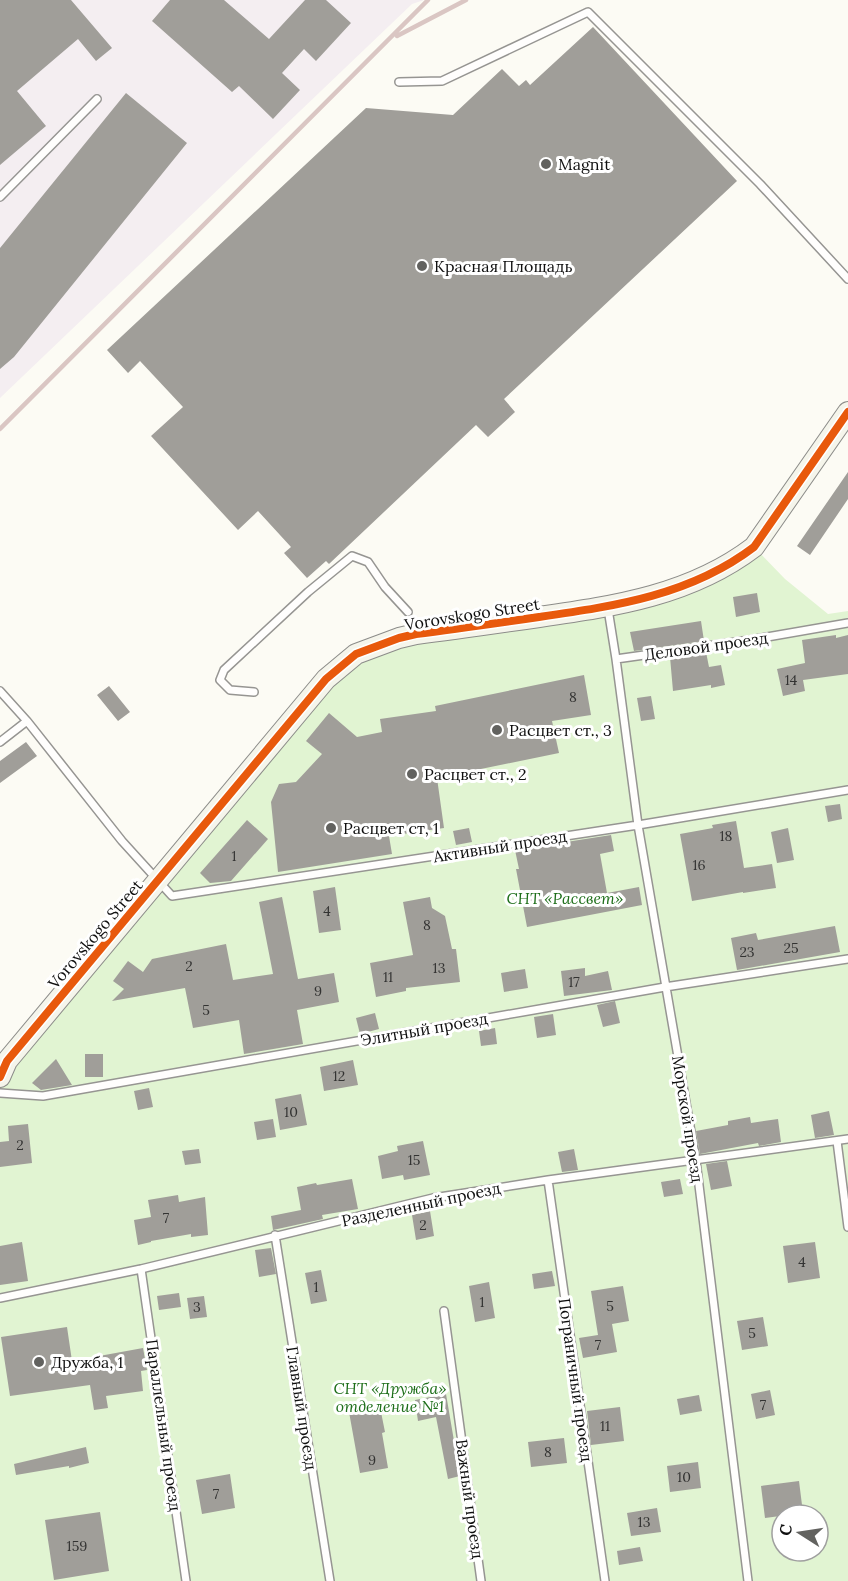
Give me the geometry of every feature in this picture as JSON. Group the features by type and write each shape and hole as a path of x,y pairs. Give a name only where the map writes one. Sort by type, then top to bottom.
{"street":[{"name":"Vorovskogo Street","path":"0,1077 7,1061 326,680 356,654 416,634 608,607 664,593 709,576 754,547 848,412"}],"lane":[{"path":"399,82 442,81 588,12 760,184 848,279"},
{"path":"0,197 97,99"},
{"path":"254,692 231,690 220,680 224,670 308,592 352,556 368,562 385,587 408,612"},
{"path":"608,607 616,658"},
{"name":"Деловой проезд","path":"616,658 750,640 848,623"},
{"name":"Морской проезд","path":"616,658 638,825 696,1161 748,1581"},
{"path":"0,691 27,721 122,841 158,880"},
{"path":"0,742 27,721"},
{"name":"Активный проезд","path":"158,880 172,896 638,825 848,790"},
{"name":"Элитный проезд","path":"0,1093 43,1096 665,987 848,959"},
{"name":"Разделенный проезд","path":"0,1298 141,1269 433,1198 848,1139"},
{"path":"837,1141 848,1227"},
{"name":"Пограничный проезд","path":"548,1180 605,1581"},
{"name":"Главный проезд","path":"275,1235 330,1581"},
{"name":"Параллельный проезд","path":"141,1269 186,1581"},
{"name":"Важный проезд","path":"444,1311 481,1581"}],"shaded area":[{"path":"0,0 424,0 412,4 0,398"}],"green space":[{"name":"СНТ «Рассвет»","path":"754,547 785,579 828,614 848,611 848,1581 0,1581 0,1073 356,654 608,607"}],"building":[{"path":"0,0 71,0 112,48 96,61 78,39 17,91 46,126 0,165"},
{"path":"170,0 224,0 269,39 305,0 326,0 351,23 316,61 304,49 282,73 300,90 273,119 239,86 232,92 152,21"},
{"name":"Красная Площадь","path":"593,27 737,181 504,399 515,412 488,437 476,425 329,564 326,561 307,578 284,553 291,547 258,511 238,530 151,436 183,407 140,361 128,373 107,350 366,108 453,115 502,69 519,86 526,80 530,85"},
{"path":"126,93 187,143 14,357 0,369 0,248"},
{"path":"848,472 848,499 810,555 797,546"},
{"path":"757,593 760,612 736,617 733,597"},
{"path":"701,621 704,641 634,651 630,632"},
{"path":"836,635 836,638 848,635 848,674 803,680 805,691 783,696 777,669 805,663 802,640"},
{"path":"706,652 709,667 721,665 725,685 673,691 670,657"},
{"path":"584,675 591,715 552,721 559,753 437,778 444,828 389,836 392,854 278,872 271,802 279,784 296,782 322,754 306,741 329,713 357,737 382,732 380,719 436,711 435,706"},
{"path":"109,686 130,712 118,721 97,695"},
{"path":"651,696 655,719 641,721 637,698"},
{"path":"26,742 37,756 0,783 0,761"},
{"path":"840,804 842,819 828,822 825,806"},
{"path":"247,820 268,839 231,881 210,883 200,873"},
{"path":"736,821 744,868 772,864 776,888 692,901 680,834"},
{"path":"469,828 472,842 456,845 453,831"},
{"path":"788,828 794,860 777,863 771,832"},
{"path":"611,835 614,851 600,854 607,893 639,887 642,905 527,927 516,869 519,869 515,850"},
{"path":"335,887 341,930 319,933 313,891"},
{"path":"282,897 298,979 334,973 339,1002 297,1010 303,1044 244,1054 239,1020 193,1028 185,988 112,1001 124,989 113,981 128,961 143,972 152,959 226,944 233,980 273,974 259,902"},
{"path":"430,897 432,908 445,916 452,949 456,949 460,982 406,988 406,991 376,997 370,963 413,955 403,902"},
{"path":"835,926 840,952 737,970 731,938 756,933 758,940"},
{"path":"585,968 585,976 608,971 612,990 564,996 561,971"},
{"path":"525,969 528,988 504,992 501,973"},
{"path":"615,1001 620,1023 603,1027 597,1005"},
{"path":"375,1013 379,1029 360,1034 356,1018"},
{"path":"553,1014 556,1035 537,1038 534,1017"},
{"path":"495,1028 497,1044 481,1046 479,1031"},
{"path":"85,1054 103,1054 103,1077 85,1077"},
{"path":"56,1059 72,1085 41,1090 32,1083"},
{"path":"353,1060 358,1085 324,1091 320,1067"},
{"path":"149,1088 153,1107 138,1110 134,1091"},
{"path":"301,1094 307,1125 280,1130 275,1099"},
{"path":"829,1111 834,1135 815,1138 811,1115"},
{"path":"750,1117 751,1123 778,1119 781,1142 759,1146 758,1143 700,1154 696,1131 728,1125 728,1121"},
{"path":"273,1119 276,1137 257,1140 254,1122"},
{"path":"28,1124 32,1163 0,1167 0,1142 9,1141 8,1126"},
{"path":"423,1141 430,1175 404,1180 403,1175 382,1179 378,1156 398,1151 397,1146"},
{"path":"199,1149 201,1163 185,1165 182,1151"},
{"path":"574,1149 578,1170 562,1172 558,1152"},
{"path":"727,1161 732,1186 711,1190 706,1164"},
{"path":"352,1179 358,1209 322,1215 323,1219 273,1230 271,1216 301,1210 297,1187"},
{"path":"680,1179 683,1194 664,1197 661,1182"},
{"path":"178,1195 179,1202 205,1197 208,1235 191,1237 191,1234 138,1245 134,1220 151,1217 148,1200"},
{"path":"430,1211 434,1236 416,1240 412,1215"},
{"path":"22,1242 28,1281 0,1285 0,1246"},
{"path":"815,1242 820,1278 788,1283 783,1246"},
{"path":"271,1248 276,1274 259,1277 255,1250"},
{"path":"321,1270 327,1301 311,1304 305,1273"},
{"path":"552,1271 555,1286 534,1289 532,1274"},
{"path":"489,1282 495,1318 475,1322 469,1286"},
{"path":"623,1286 629,1321 612,1324 617,1352 583,1358 579,1338 598,1335 591,1291"},
{"path":"179,1293 181,1307 159,1310 157,1296"},
{"path":"204,1296 207,1317 190,1319 187,1298"},
{"path":"763,1317 768,1346 742,1350 737,1321"},
{"path":"67,1327 72,1361 143,1348 147,1370 141,1371 143,1391 106,1396 108,1408 94,1410 90,1385 10,1396 1,1337"},
{"path":"770,1390 775,1415 756,1419 751,1394"},
{"path":"446,1394 460,1476 448,1479 436,1417 418,1421 415,1400"},
{"path":"699,1395 702,1411 680,1415 677,1399"},
{"path":"380,1407 388,1468 360,1473 349,1412"},
{"path":"620,1407 624,1441 591,1445 587,1411"},
{"path":"564,1438 567,1463 531,1467 528,1442"},
{"path":"86,1447 89,1463 16,1475 14,1464"},
{"path":"698,1462 701,1488 670,1492 667,1466"},
{"path":"230,1474 235,1508 202,1514 196,1480"},
{"path":"799,1481 802,1503 770,1503 770,1517 765,1518 761,1486"},
{"path":"657,1508 661,1532 631,1536 627,1513"},
{"path":"100,1512 109,1571 54,1580 45,1520"},
{"path":"640,1547 643,1561 619,1565 617,1551"}],"railway":[{"path":"0,429 428,0"},
{"path":"397,36 466,0"}],"cycle path":[{"path":"0,1077 7,1061 326,679 356,654 416,634 624,603 652,596 705,577 754,547 848,412"}],"place":[{"name":"Magnit","path":"546,164"},
{"name":"Красная Площадь","path":"422,266"},
{"name":"Расцвет ст., 3","path":"497,730"},
{"name":"Расцвет ст., 2","path":"412,774"},
{"name":"Расцвет ст, 1","path":"331,828"},
{"name":"Дружба, 1","path":"39,1362"}],"park label":[{"name":"СНТ «Дружба» отделение №1","path":"390,1397"}]}
